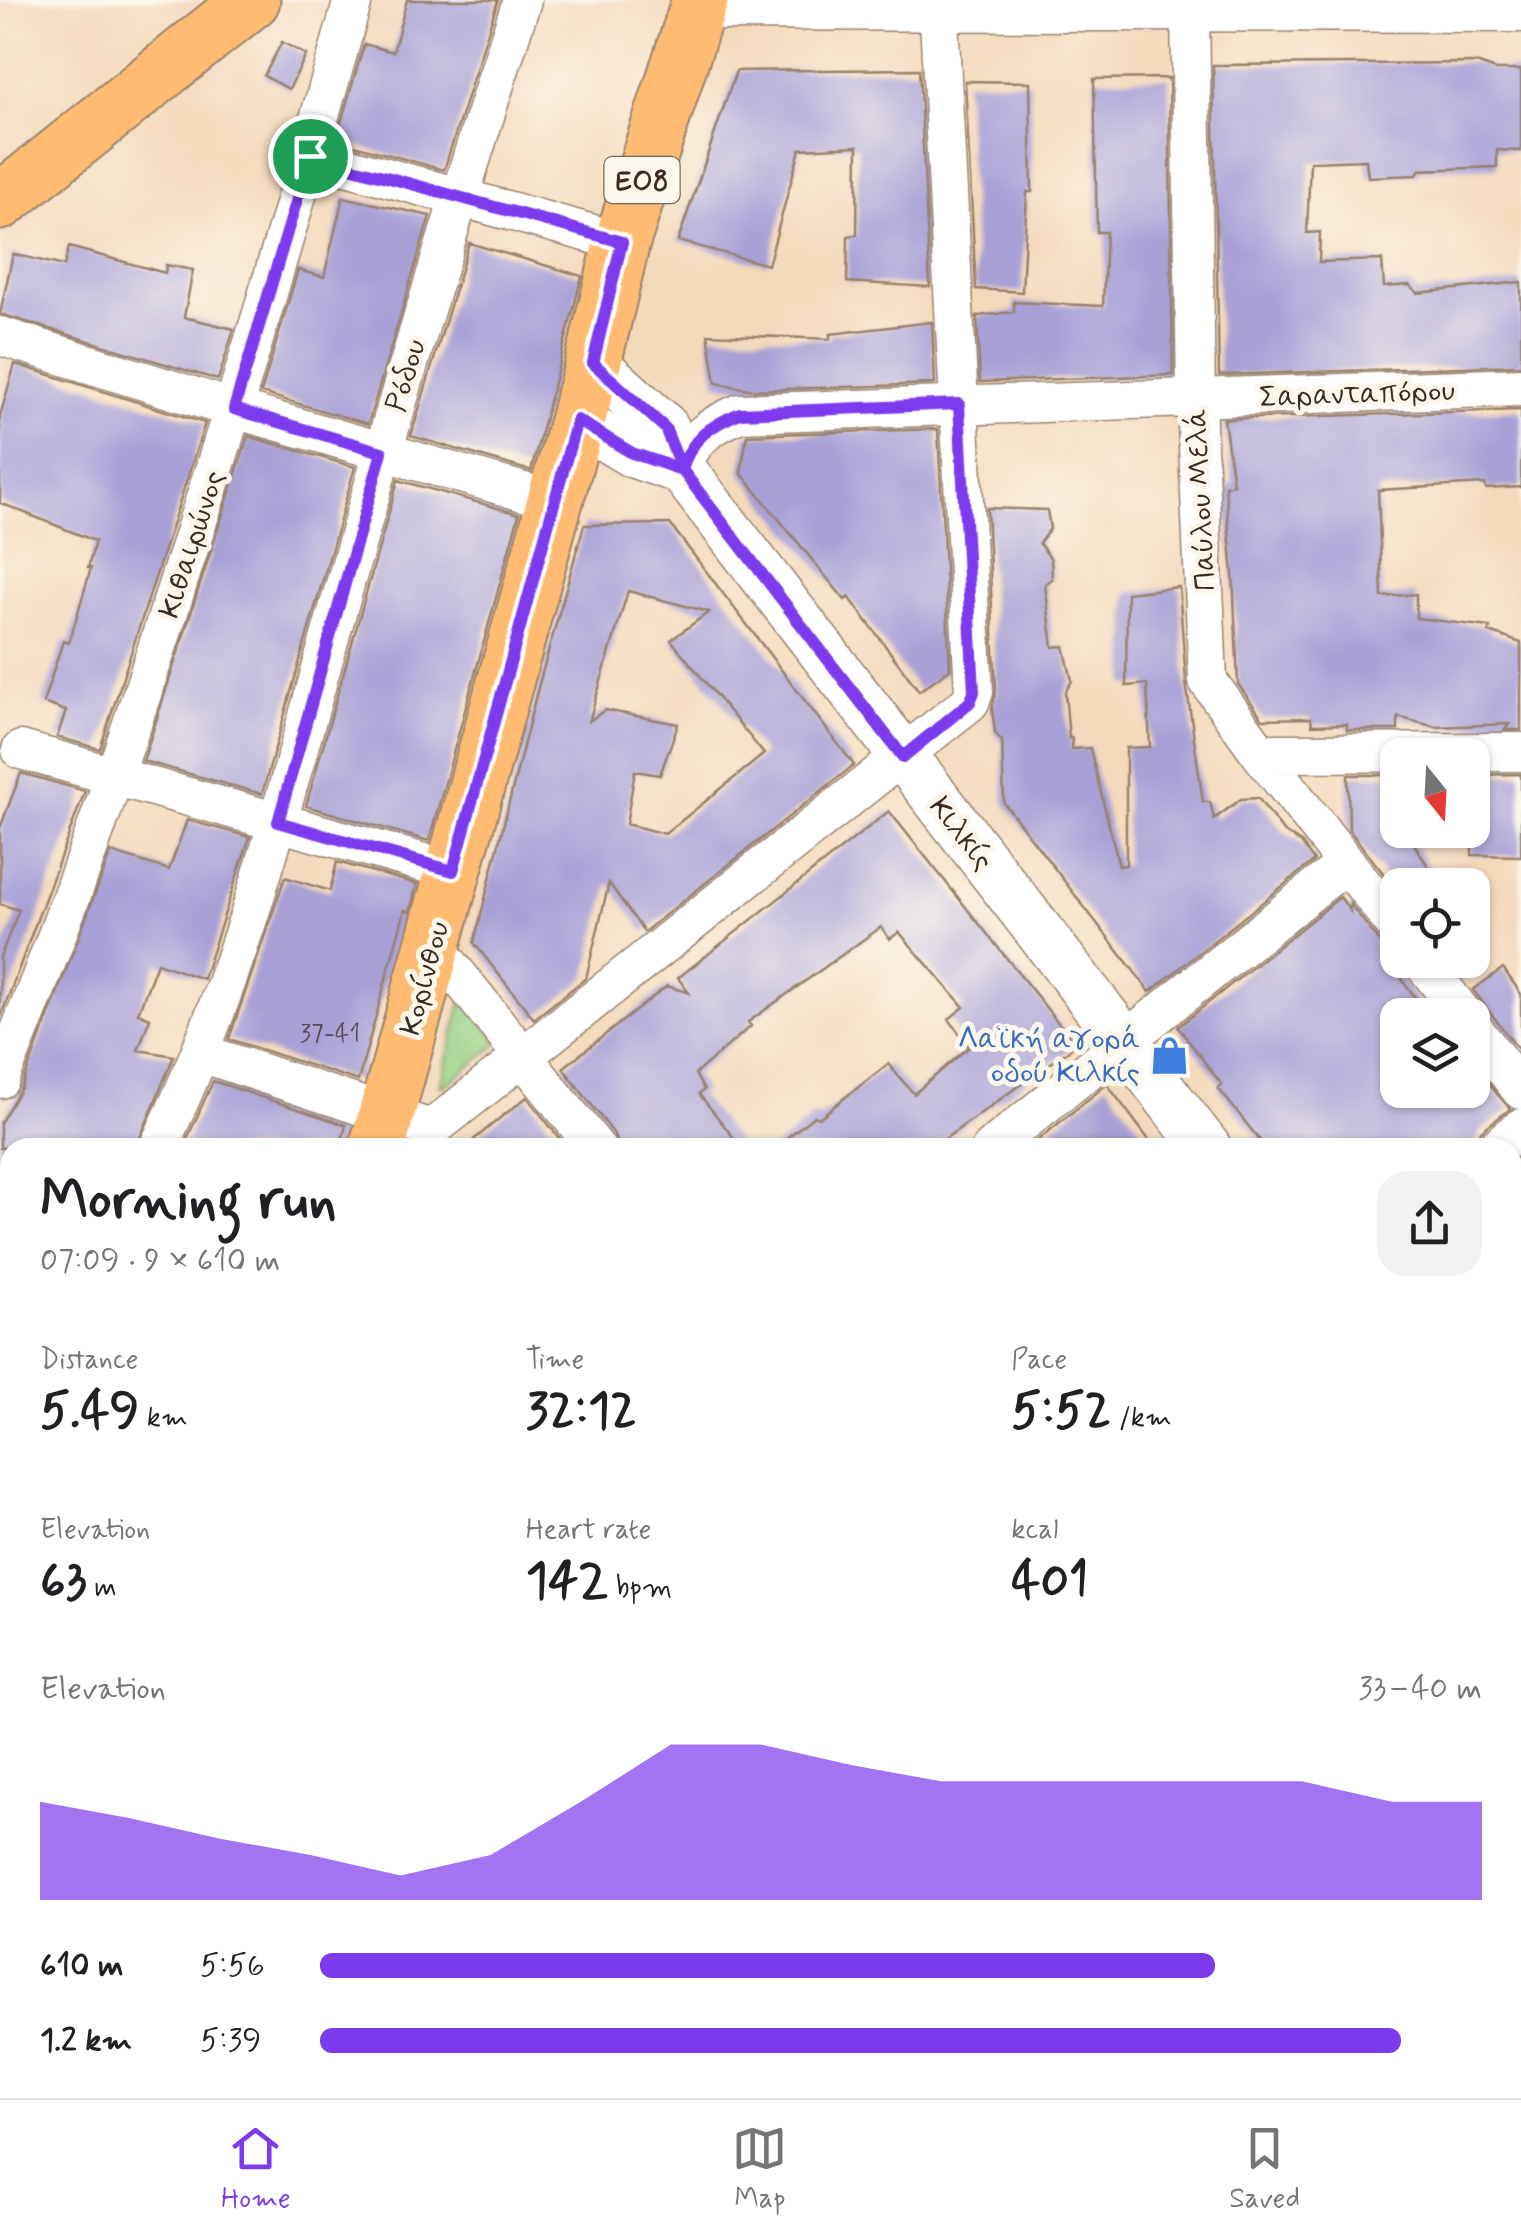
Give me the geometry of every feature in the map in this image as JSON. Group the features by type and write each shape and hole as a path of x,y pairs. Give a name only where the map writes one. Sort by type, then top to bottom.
{"main road":[{"path":"0,202 252,0"},
{"name":"Κορίνθου","path":"381,1131 690,2"}],"street":[{"name":"Κιθαιρώνος","path":"0,1079 16,998 116,776 234,409 353,0"},
{"name":"Ρόδου","path":"163,1138 201,1053 239,951 458,196 522,0"},
{"path":"690,2 1521,8"},
{"path":"201,1053 381,1131 434,1126 903,757 966,706 974,695 938,3"},
{"name":"Παύλου Μελά","path":"1190,7 1196,399 1208,681 1260,754 1380,906"},
{"path":"310,156 622,242"},
{"path":"2,343 555,500"},
{"name":"Κιλκίς","path":"593,363 665,428 682,470 1198,1138"},
{"name":"Σαρανταπόρου","path":"682,470 694,440 720,421 740,413 1521,387"},
{"path":"577,420 632,453 682,470"},
{"path":"21,750 453,871"},
{"path":"1260,754 1521,752"},
{"path":"1003,1138 1347,863"},
{"path":"433,944 588,1138"},
{"path":"1435,978 1451,998"},
{"path":"1490,1050 1521,1090"}],"green space":[{"path":"463,999 499,1043 440,1086"}],"building":[{"path":"407,0 498,0 444,170 336,140 364,44 393,52"},
{"path":"282,42 306,55 289,89 264,76"},
{"path":"1476,63 1496,70 1521,70 1521,151 1497,150 1497,167 1419,170 1417,175 1368,177 1366,160 1310,162 1307,233 1320,232 1319,262 1382,260 1384,287 1409,285 1418,293 1521,282 1521,365 1219,375 1213,65"},
{"path":"919,69 930,287 847,282 848,236 857,235 858,146 800,149 768,265 678,241 736,71"},
{"path":"1169,78 1173,375 980,382 977,316 1014,312 1014,302 1103,306 1106,232 1097,232 1094,79"},
{"path":"965,81 1030,82 1032,192 1027,192 1022,292 976,289"},
{"path":"343,197 430,216 368,424 261,393 298,270 324,277"},
{"path":"469,243 582,276 531,471 411,436"},
{"path":"69,247 165,273 166,265 193,270 184,317 234,329 218,380 0,314 13,254 64,266"},
{"path":"932,322 935,384 754,390 716,383 708,334 830,339 830,334"},
{"path":"15,364 205,423 100,749 57,737 66,711 43,703 63,641 69,643 95,541 0,503 0,416"},
{"path":"1521,410 1521,487 1486,489 1485,484 1378,490 1382,597 1416,594 1416,618 1490,627 1489,632 1521,643 1521,730 1505,730 1509,724 1436,727 1398,717 1398,730 1347,730 1347,724 1312,725 1311,718 1263,719 1238,684 1225,486 1233,484 1224,419"},
{"path":"938,429 950,669 919,691 849,597 845,600 741,473 747,435"},
{"path":"248,436 355,467 262,794 143,761"},
{"path":"398,480 519,514 429,841 306,806"},
{"path":"987,508 1047,510 1050,529 1039,543 1051,559 1052,579 1045,584 1053,647 1064,646 1072,681 1065,692 1071,749 1090,748 1119,866 1126,865 1126,748 1150,747 1147,684 1126,686 1127,593 1179,587 1186,682 1203,802 1210,802 1214,819 1241,799 1258,798 1283,831 1302,844 1314,861 1150,992 1004,803 1002,741 995,733 992,708 996,691"},
{"path":"670,524 854,765 644,932 609,883 586,978 534,1019 474,943 537,691 584,525","holes":["628,591 709,612 671,640 764,754 665,834 626,824 635,771 660,775 678,724 605,710 589,721"]},
{"path":"21,773 85,791 0,1019 0,957 19,910 0,904 0,828"},
{"path":"1521,774 1521,856 1472,855 1472,848 1490,848 1490,775"},
{"path":"1348,775 1380,775 1380,848 1416,848 1429,868 1380,869 1349,830"},
{"path":"889,811 1076,1045 946,1138 786,1138 888,1064 914,1094 969,1047 949,1019 964,1007 899,932 890,939 881,927 748,1022 751,1026 695,1074 704,1090 699,1094 734,1138 615,1138 563,1068 667,986 689,993 678,978"},
{"path":"187,820 250,837 203,979 157,963 138,1013 150,1018 138,1050 174,1056 140,1138 0,1138 0,1123 21,1088 111,852 169,870"},
{"path":"337,862 417,884 410,912 405,910 358,1081 229,1039 285,877 330,891"},
{"path":"1340,897 1380,943 1380,978 1401,978 1416,998 1380,998 1380,1108 1490,1108 1490,1085 1510,1109 1481,1131 1478,1138 1258,1138 1218,1088 1222,1085 1178,1027"},
{"path":"1503,968 1521,994 1521,1053 1490,1012 1490,998 1479,998 1473,990"},
{"path":"213,1081 346,1125 343,1138 187,1138"},
{"path":"1107,1084 1148,1138 1040,1138"},
{"path":"527,1097 559,1138 476,1138"}],"place":[{"name":"Λαϊκή αγορά οδού Κιλκίς","path":"1170,1055"}],"route":[{"path":"310,156 234,409 382,452 278,822 453,871 577,420 632,453 682,470 903,757 970,702 974,692 959,404 740,413 720,421 694,440 682,470 665,428 593,363 622,242 310,156"}]}
